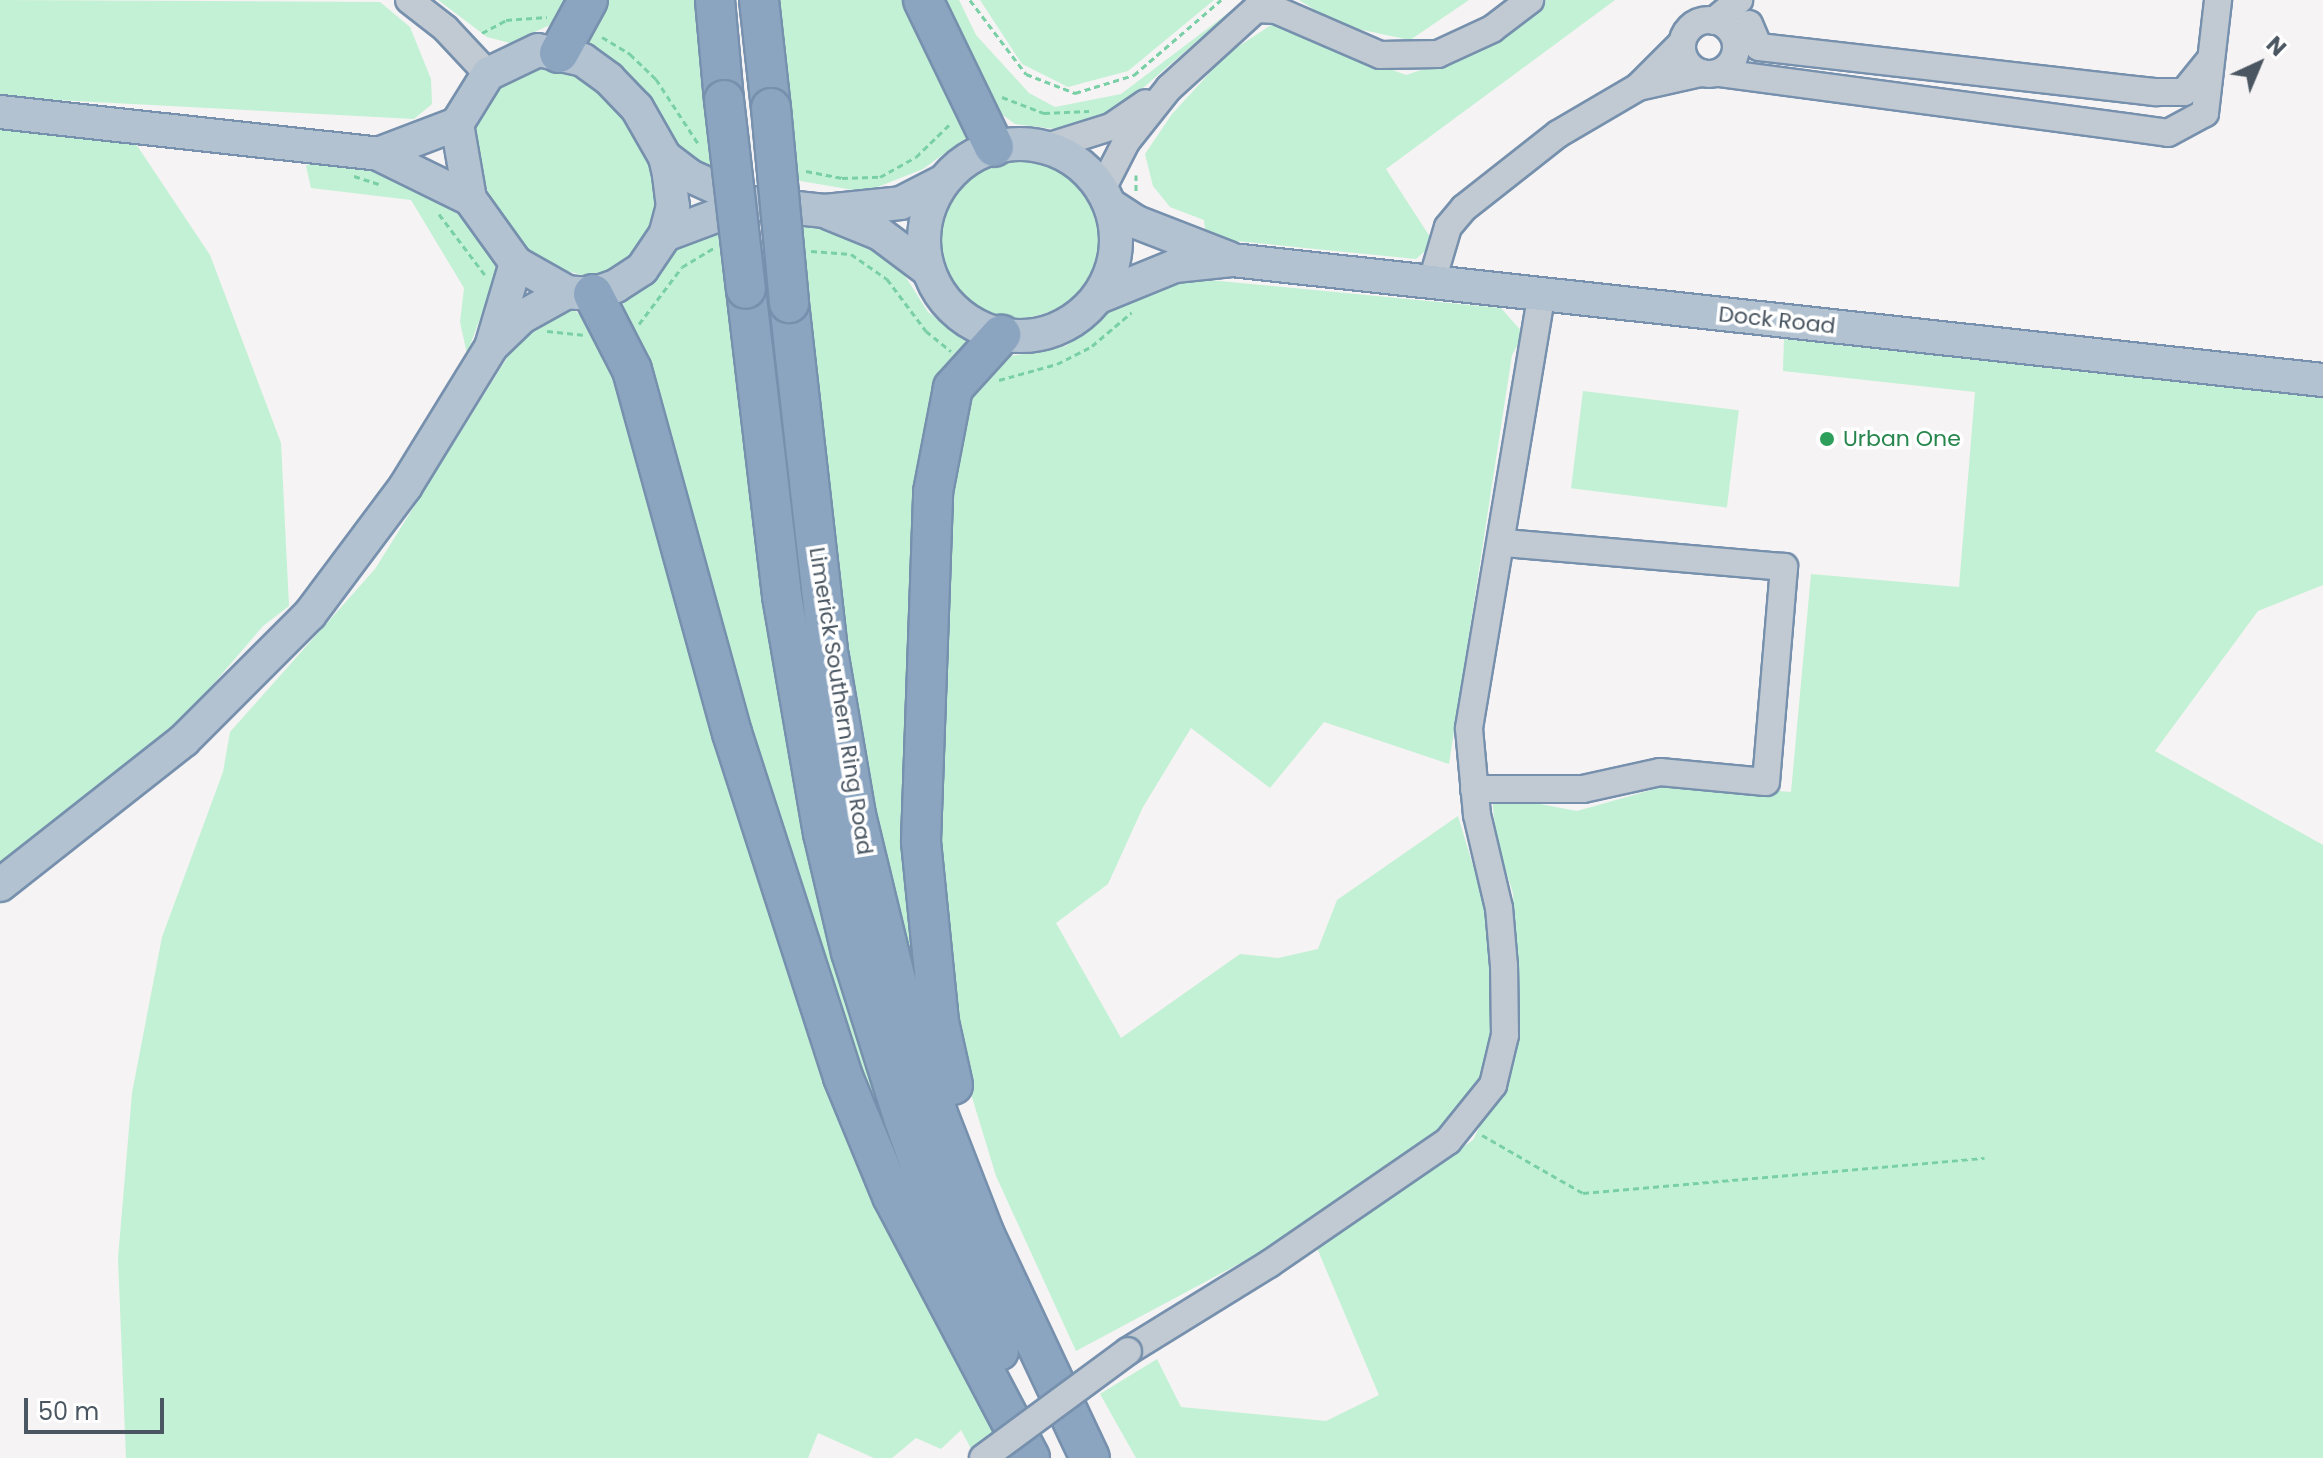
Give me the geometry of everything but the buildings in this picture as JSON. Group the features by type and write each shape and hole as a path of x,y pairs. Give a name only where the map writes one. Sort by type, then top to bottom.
{"highway":[{"path":"559,53 588,0"},
{"name":"Limerick Southern Ring Road","path":"715,0 746,289 801,722 851,952 943,1229 1051,1458"},
{"name":"Limerick Southern Ring Road","path":"759,0 829,657 856,815 896,980 938,1114 985,1235 1090,1458"},
{"path":"923,0 994,147"},
{"path":"580,293 632,370 732,733 843,1077 892,1196 1030,1458"},
{"path":"1001,335 953,388 943,416 933,492 921,841 939,1022 961,1120 990,1203 1090,1458"},
{"path":"990,1203 1119,1458"}],"main road":[{"path":"0,885 184,740 310,614 405,487 491,347 522,317 580,293 616,286 642,269 665,235 673,206 665,157 637,108 609,79 583,60 559,53 538,50 488,74 457,124 378,154"},
{"path":"0,112 378,154 470,199"},
{"path":"457,124 470,199 516,263 580,293"},
{"path":"665,157 690,176 750,203 825,211 901,203 942,182 965,160 994,147 1047,147 1069,157 1106,197 1117,236 1113,268 1099,297 1080,317 1055,331 1028,337 1001,335 955,312 928,270 880,234 825,211"},
{"path":"928,270 924,224 942,182"},
{"name":"Dock Road","path":"1106,197 1136,222 1232,260"},
{"path":"665,235 750,203"},
{"name":"Dock Road","path":"1099,297 1175,266 1232,260 2323,380"},
{"path":"491,347 516,263"}],"street":[{"path":"409,0 445,28 488,74"},
{"path":"1047,147 1111,127 1169,88 1256,9 1276,10 1380,55 1438,54 1492,29 1530,0"},
{"path":"1432,281 1448,227 1464,208 1558,134 1638,87 1698,23 1714,21 1739,0"},
{"path":"1638,87 1711,73 2168,133 2205,113 2218,0"},
{"path":"1714,21 1729,30 1750,28 2156,92 2184,92 2209,61"},
{"path":"1711,73 1734,56 1750,28"},
{"path":"1682,43 1685,59 1711,73"},
{"path":"1106,197 1126,142 1169,88"},
{"path":"983,1458 1128,1351 1269,1264 1465,1125 1493,1085 1505,1035 1499,908 1474,789 1469,728 1503,543 1542,293"},
{"path":"1474,789 1583,789 1660,772 1766,782 1784,567 1503,543"}],"path":[{"path":"970,0 1026,74 1075,93 1134,75 1221,0"},
{"path":"1465,1125 1583,1193 1984,1158"}],"green space":[{"path":"0,0 380,2 410,27 431,79 432,104 414,119 0,97"},
{"path":"438,0 584,0 570,16 510,43 487,37"},
{"path":"608,0 699,0 715,172 678,150 651,102 621,67 581,45"},
{"path":"775,0 911,0 974,132 923,169 865,192 789,179"},
{"path":"938,0 959,0 976,35 1029,93 1055,107 1121,94 1240,4 1144,87 1096,121 1063,130 1015,124 986,103"},
{"path":"980,0 1214,0 1128,71 1068,87 1022,64"},
{"path":"1299,0 1469,0 1410,40 1339,25"},
{"path":"1546,0 1615,0 1386,169 1434,243 1416,259 1206,238 1204,220 1170,207 1153,186 1145,154 1172,114 1227,54 1271,25 1406,75 1473,53"},
{"path":"546,69 580,73 633,125 650,162 658,200 653,233 635,257 613,271 582,275 552,267 524,247 500,217 483,180 475,141 479,107 500,84 522,71"},
{"path":"0,127 136,144 210,255 281,443 289,606 263,626 185,717 0,862"},
{"path":"1018,156 1049,162 1075,180 1093,206 1099,237 1093,268 1075,294 1049,312 1018,318 987,312 961,294 943,268 937,237 943,206 961,180 987,162"},
{"path":"317,159 389,174 443,200 484,241 498,269 467,354 460,322 464,288 411,200 311,188 306,166"},
{"path":"798,224 857,236 893,257 928,312 969,342 934,388 916,981 898,920 849,694"},
{"path":"720,227 912,1200 819,964 621,298 654,279 682,241"},
{"path":"1199,279 1501,308 1524,334 1512,355 1449,764 1324,722 1270,788 1191,728 1143,807 1108,884 1056,923 1121,1038 1240,954 1278,958 1318,949 1337,900 1458,816 1493,932 1495,1043 1476,1091 1450,1130 1317,1222 1076,1351 996,1176 958,1051 942,921 933,751 951,436 962,389 1001,358 1066,346 1112,307 1152,284"},
{"path":"572,309 592,323 610,353 773,892 1018,1458 976,1458 961,1430 941,1449 916,1438 892,1458 874,1458 818,1433 808,1458 126,1458 118,1258 132,1093 162,937 223,772 230,732 375,569 520,337 549,316"},
{"path":"1784,339 2323,398 2323,585 2258,611 2155,751 2323,845 2323,1458 1136,1458 1100,1394 1157,1359 1181,1407 1326,1421 1379,1395 1317,1248 1473,1140 1517,1052 1513,893 1496,840 1492,795 1577,811 1676,783 1791,792 1811,574 1959,587 1975,392 1783,371"},
{"path":"1583,391 1739,410 1727,507 1571,488"}],"place":[{"name":"Urban One","path":"1827,439"}]}
